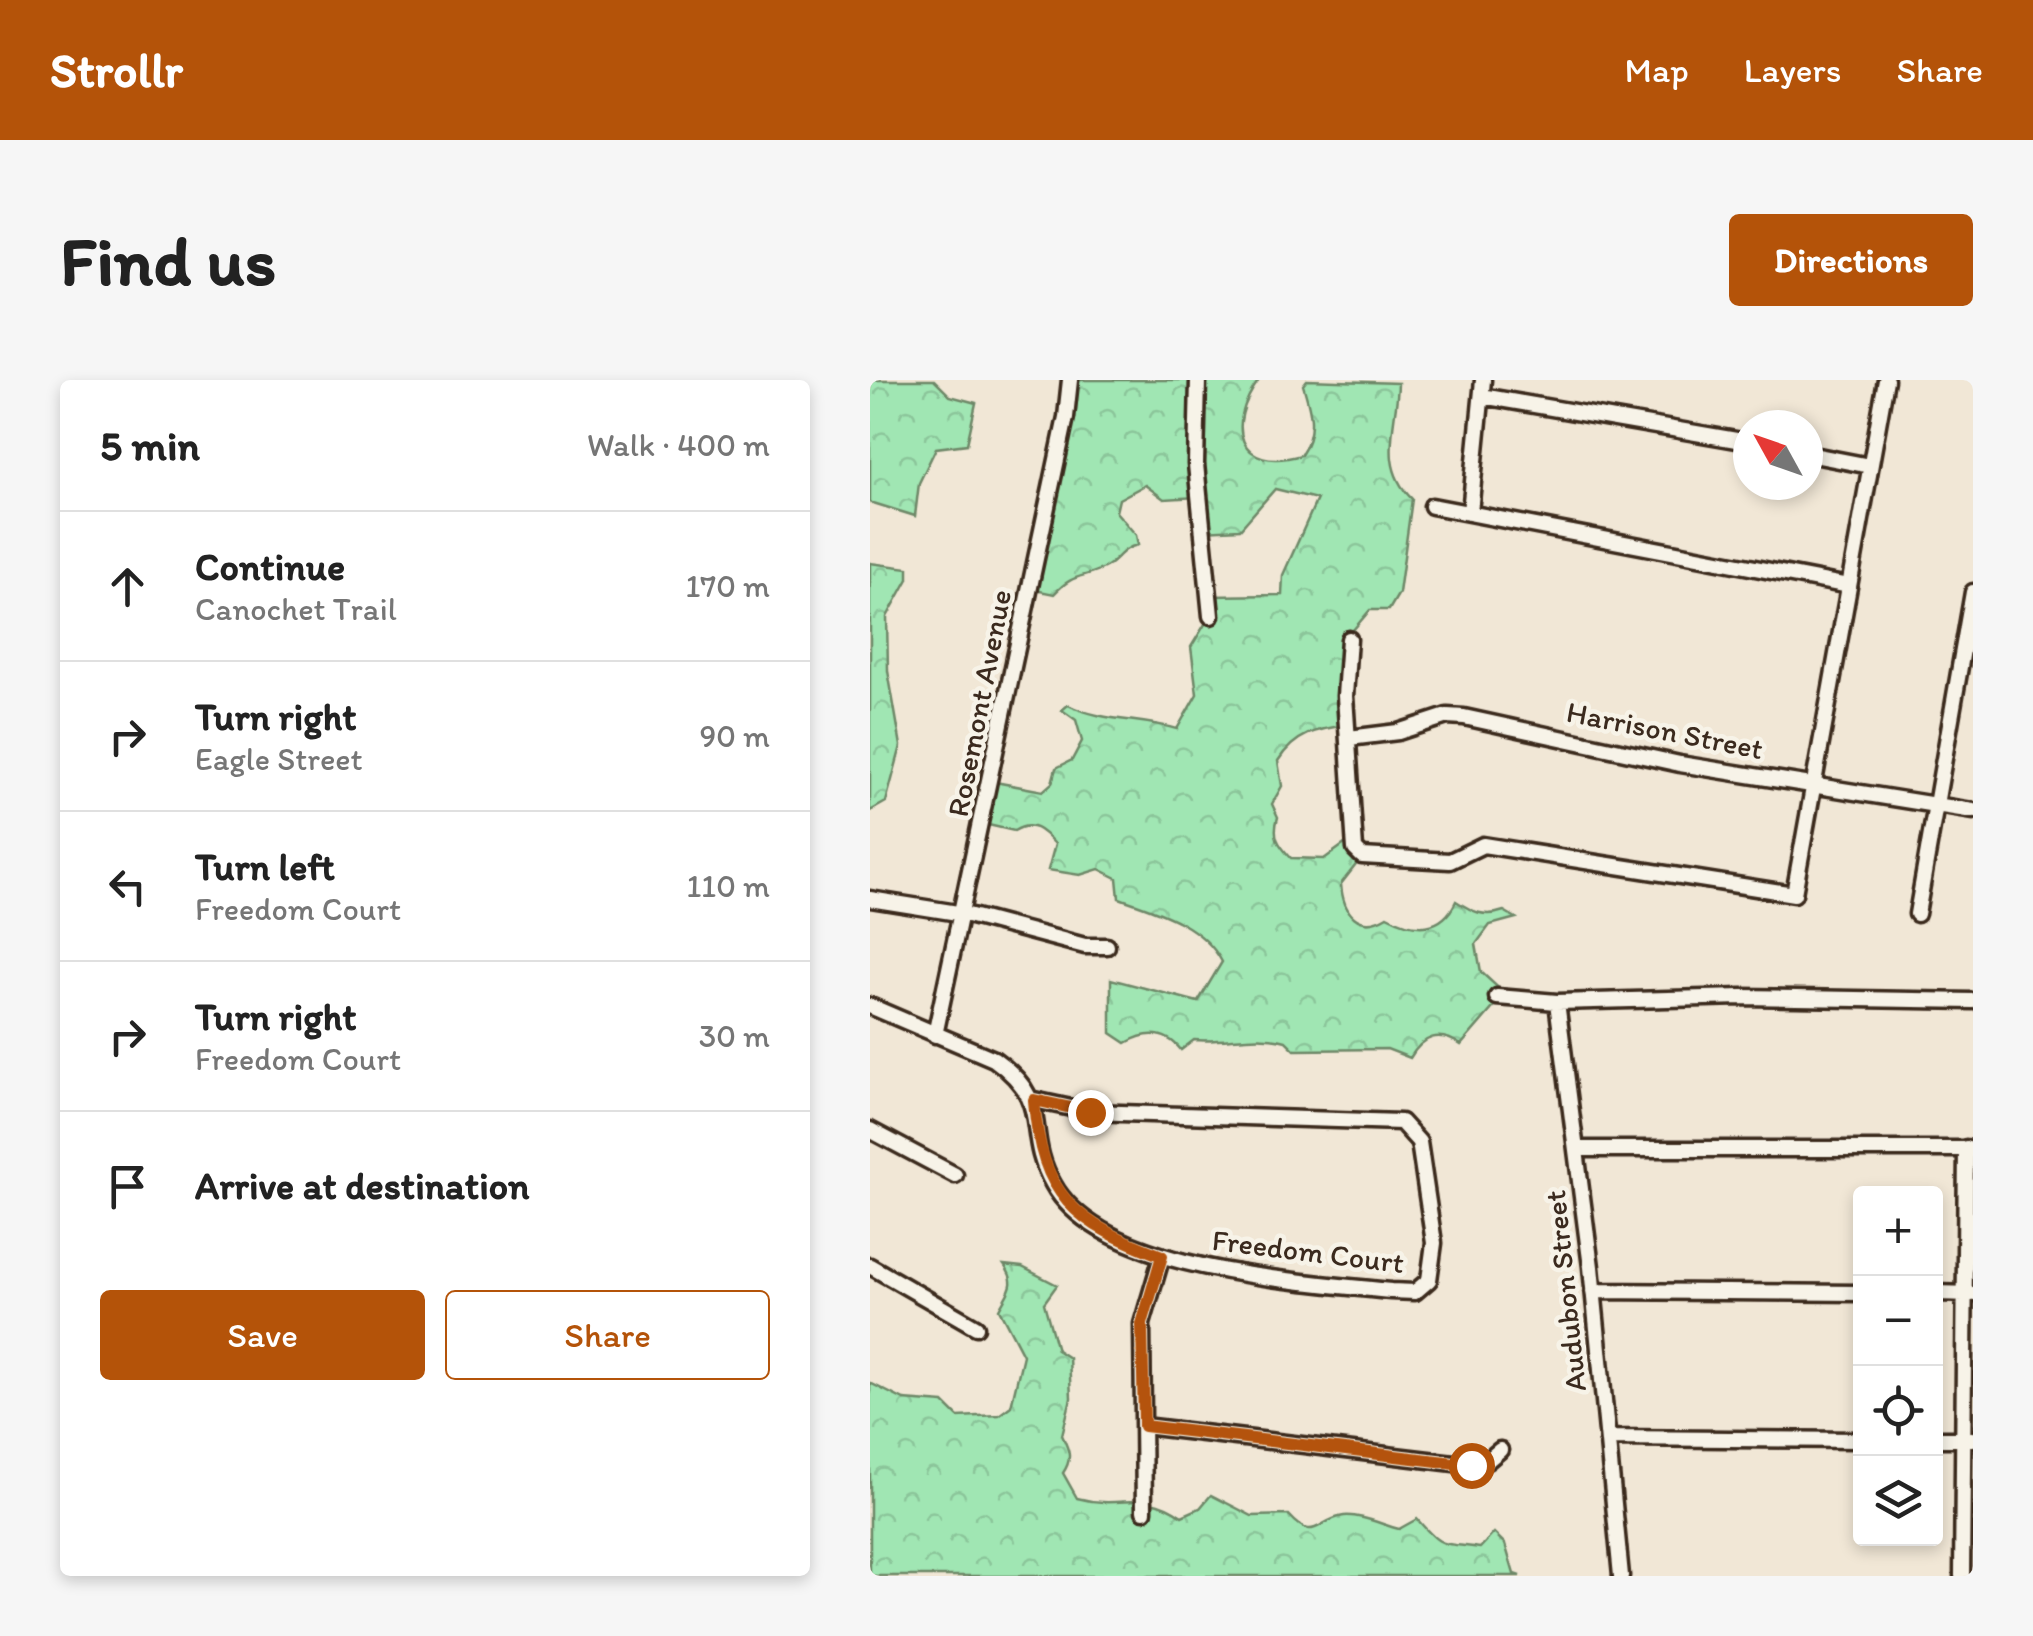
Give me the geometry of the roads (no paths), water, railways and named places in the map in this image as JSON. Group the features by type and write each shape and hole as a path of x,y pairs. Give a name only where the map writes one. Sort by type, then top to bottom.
{"street":[{"name":"Rosemont Avenue","path":"935,1035 964,914 1066,418 1070,380"},
{"path":"1198,380 1196,464 1211,616"},
{"path":"1349,639 1345,696 1356,852 1371,858 1450,860 1482,845 1794,894 1886,380"},
{"path":"1470,512 1483,388 1733,439"},
{"path":"1823,457 1870,466"},
{"path":"1432,506 1849,586"},
{"path":"1917,914 1973,592"},
{"name":"Harrison Street","path":"1349,738 1398,732 1447,716 1464,717 1680,764 1973,811"},
{"path":"870,899 964,914 1084,946 1107,946"},
{"path":"1498,997 1556,1002 1742,997 1973,1001"},
{"name":"Audubon Street","path":"1556,1002 1593,1292 1621,1576"},
{"path":"870,1006 994,1059 1034,1100"},
{"name":"Freedom Court","path":"1034,1100 1104,1113 1387,1118 1401,1122 1418,1142 1434,1243 1429,1280 1415,1292 1219,1270 1162,1256 1111,1236 1068,1206 1040,1155 1034,1100"},
{"path":"870,1130 956,1175"},
{"path":"1576,1149 1969,1148 1969,1439 1962,1576"},
{"path":"1144,1511 1142,1324 1162,1256"},
{"path":"870,1266 976,1326"},
{"path":"1593,1292 1853,1293"},
{"path":"1943,1294 1969,1294"},
{"path":"1144,1426 1458,1464 1487,1461 1500,1450"},
{"path":"1608,1438 1853,1440"},
{"path":"1943,1439 1969,1439"}]}
